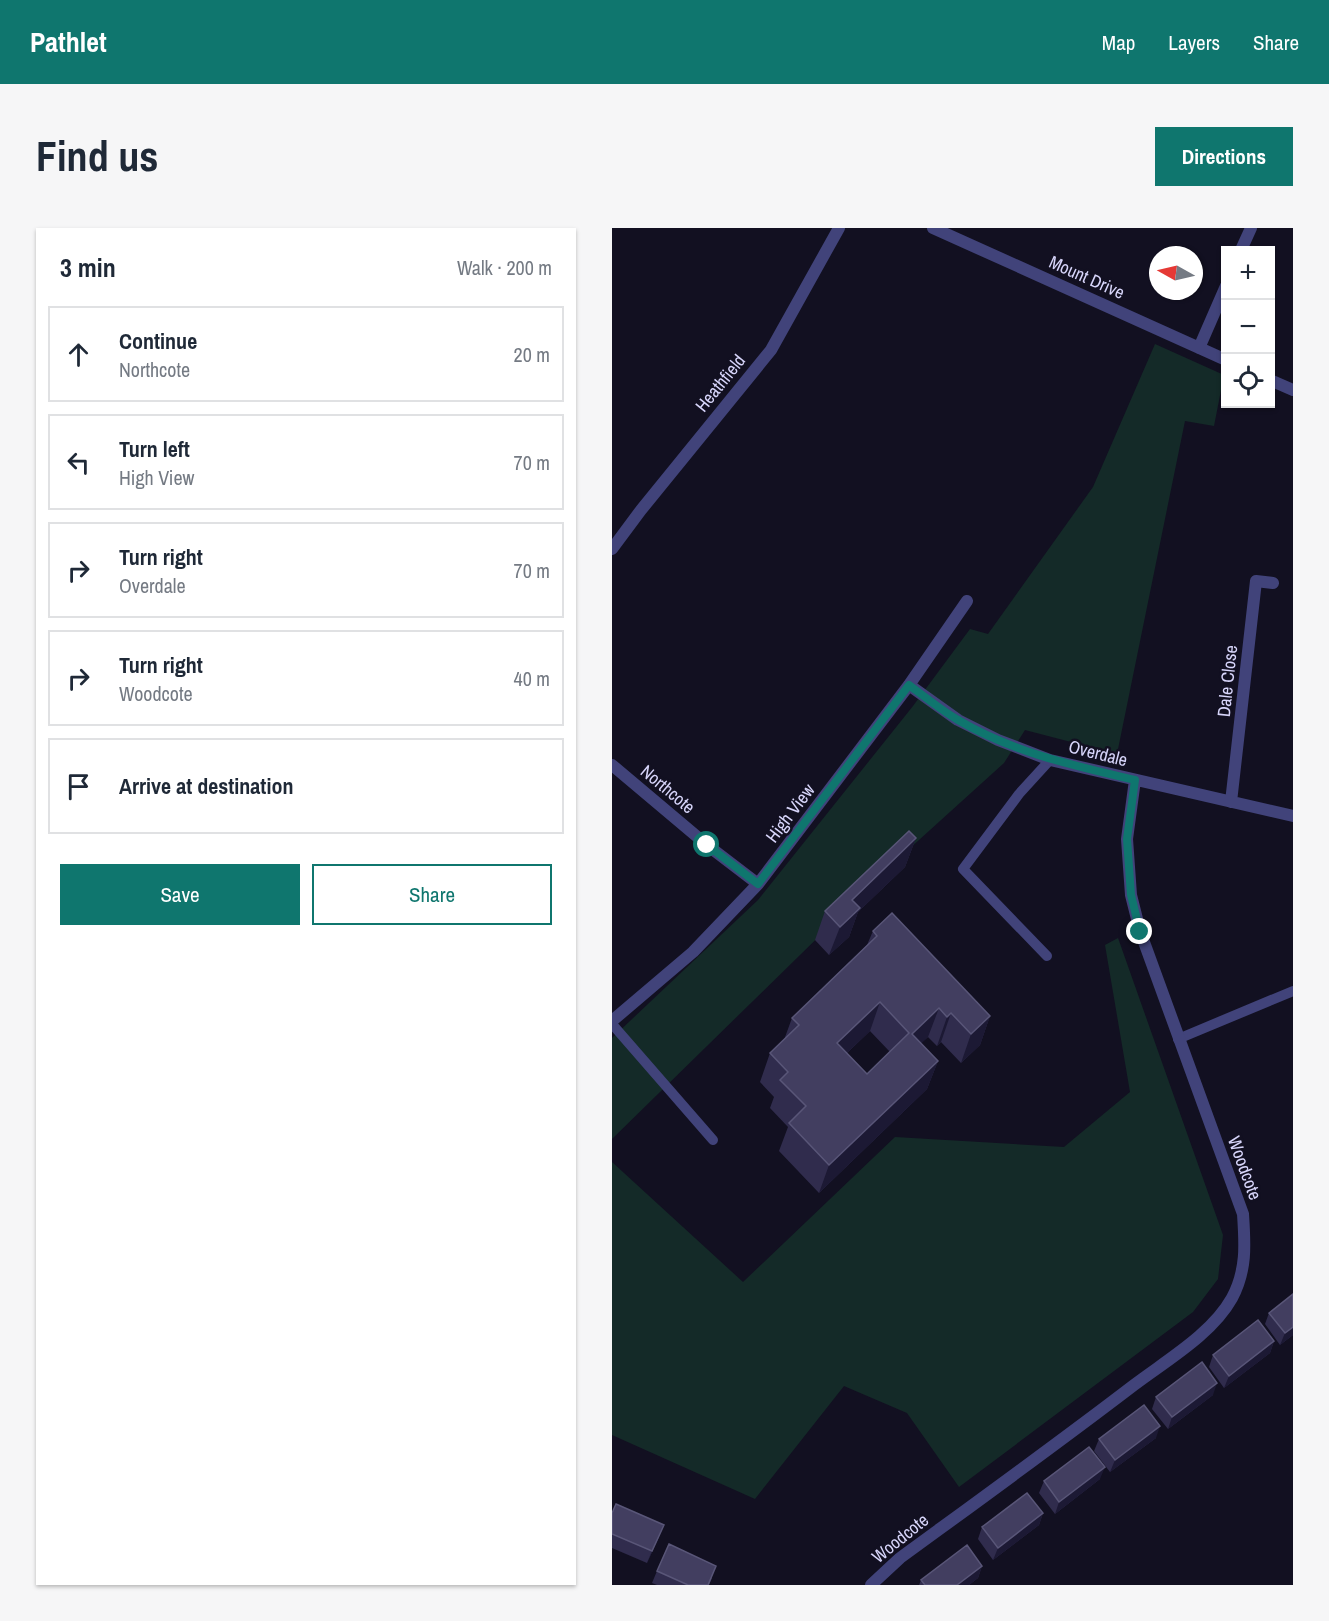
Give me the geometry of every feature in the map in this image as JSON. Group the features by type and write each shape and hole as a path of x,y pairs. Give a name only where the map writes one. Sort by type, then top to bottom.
{"street":[{"name":"Heathfield","path":"612,549 771,350 839,228"},
{"name":"Mount Drive","path":"933,228 1221,358"},
{"path":"1243,246 1251,228"},
{"path":"1199,348 1221,297"},
{"path":"1275,382 1293,390"},
{"name":"Dale Close","path":"1231,802 1256,580 1273,583"},
{"name":"High View","path":"612,1023 693,952 758,884 909,685 967,601"},
{"name":"Overdale","path":"909,685 958,720 998,740 1050,760 1293,816"},
{"name":"Northcote","path":"612,765 707,845 758,884"},
{"name":"Woodcote","path":"871,1585 900,1558 1212,1326 1232,1299 1242,1276 1246,1253 1243,1214 1140,932 1131,895 1127,839 1135,780"}],"lane":[{"path":"1047,956 963,868 1019,794 1050,760"},
{"path":"1178,1038 1293,991"},
{"path":"612,1023 713,1140"}],"green space":[{"path":"1155,344 1221,374 1221,390 1214,426 1185,421 1117,754 1025,730 1004,763 898,859 612,1139 612,1038 758,900 913,706 970,629 988,634 1093,487"},
{"path":"1118,938 1223,1235 1218,1279 1193,1312 959,1487 907,1413 844,1386 755,1499 612,1435 612,1162 743,1282 895,1137 1064,1147 1130,1092 1105,945"}],"building":[{"path":"909,831 916,838 852,900 860,908 840,927 825,911"},
{"path":"892,913 990,1016 971,1034 951,1013 947,1017 939,1008 912,1034 938,1061 829,1165 789,1123 806,1106 780,1080 788,1072 770,1053 799,1025 792,1018 877,936 873,931","holes":["880,1002 909,1033 867,1074 837,1043"]},
{"path":"1293,1294 1293,1327 1285,1333 1269,1313"},
{"path":"1258,1320 1274,1341 1229,1376 1213,1355"},
{"path":"1202,1362 1217,1383 1172,1417 1156,1397"},
{"path":"1144,1405 1160,1426 1115,1460 1099,1439"},
{"path":"1089,1447 1105,1467 1059,1502 1044,1481"},
{"path":"1027,1493 1043,1513 998,1548 982,1527"},
{"path":"616,1504 664,1525 652,1551 612,1534 612,1513"},
{"path":"669,1544 716,1566 708,1585 688,1585 657,1571"},
{"path":"967,1545 982,1566 957,1585 925,1585 921,1580"}],"route":[{"path":"707,845 758,884 909,685 958,720 998,740 1050,760 1135,780 1127,839 1131,895 1140,932"}]}
